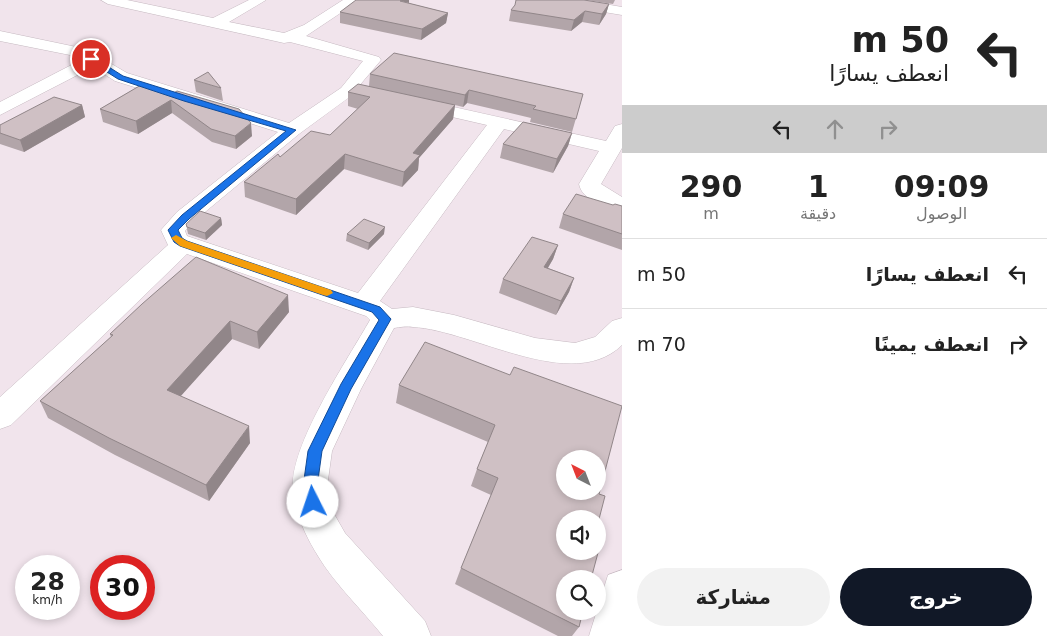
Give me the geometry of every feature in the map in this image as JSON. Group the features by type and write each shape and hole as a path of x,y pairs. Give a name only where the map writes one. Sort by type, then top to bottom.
{"street":[{"path":"108,0 284,38 294,38 373,60 351,84 348,91 292,130 185,217 173,230 177,240 183,244 374,312 454,325 535,349 576,354 605,344 622,328"},
{"path":"217,22 260,0"},
{"path":"294,38 354,0"},
{"path":"556,0 622,11"},
{"path":"0,36 80,52 121,77 186,99 292,130"},
{"path":"0,109 93,60"},
{"path":"348,91 361,91 498,122 617,139 590,184 592,189 599,195 622,204"},
{"path":"410,636 332,545 316,517 310,487 315,451 346,388 374,312 498,122"},
{"path":"0,416 183,244"},
{"path":"610,636 622,589"}],"building":[{"path":"356,0 402,0 400,1 448,13 422,29 340,12"},
{"path":"516,0 584,0 609,4 602,14 585,11 574,20 511,10"},
{"path":"394,53 583,94 576,119 533,109 536,106 469,90 465,95 370,74"},
{"path":"208,72 221,88 194,80"},
{"path":"358,84 455,105 413,153 420,155 404,172 345,154 296,199 244,182 278,154 280,157 311,131 330,135 370,97 348,92"},
{"path":"141,85 172,94 177,91 239,109 251,123 235,136 211,129 171,100 136,121 100,109"},
{"path":"54,97 82,105 20,140 0,133 0,125"},
{"path":"523,122 572,133 557,159 503,144"},
{"path":"576,194 622,206 622,234 563,214"},
{"path":"200,211 221,218 205,233 187,227 186,224"},
{"path":"364,219 385,227 369,243 347,234"},
{"path":"532,237 558,245 544,267 574,278 561,301 503,279"},
{"path":"196,257 288,295 257,332 230,321 167,390 249,426 206,485 109,438 40,401 113,335 110,334 142,304"},
{"path":"425,342 510,375 514,367 622,406 606,467 606,450 556,450 556,500 604,500 601,510 556,510 556,560 596,560 593,570 556,570 556,616 461,568 498,478 477,469 495,425 399,385"},
{"path":"565,620 581,620 579,627"}],"slow traffic":[{"path":"176,238 183,244 327,293"}],"route":[{"path":"91,59 121,77 186,99 292,130 185,217 173,230 177,240 183,244 376,309 385,319 384,324 346,388 315,451 310,487 313,502"}]}
